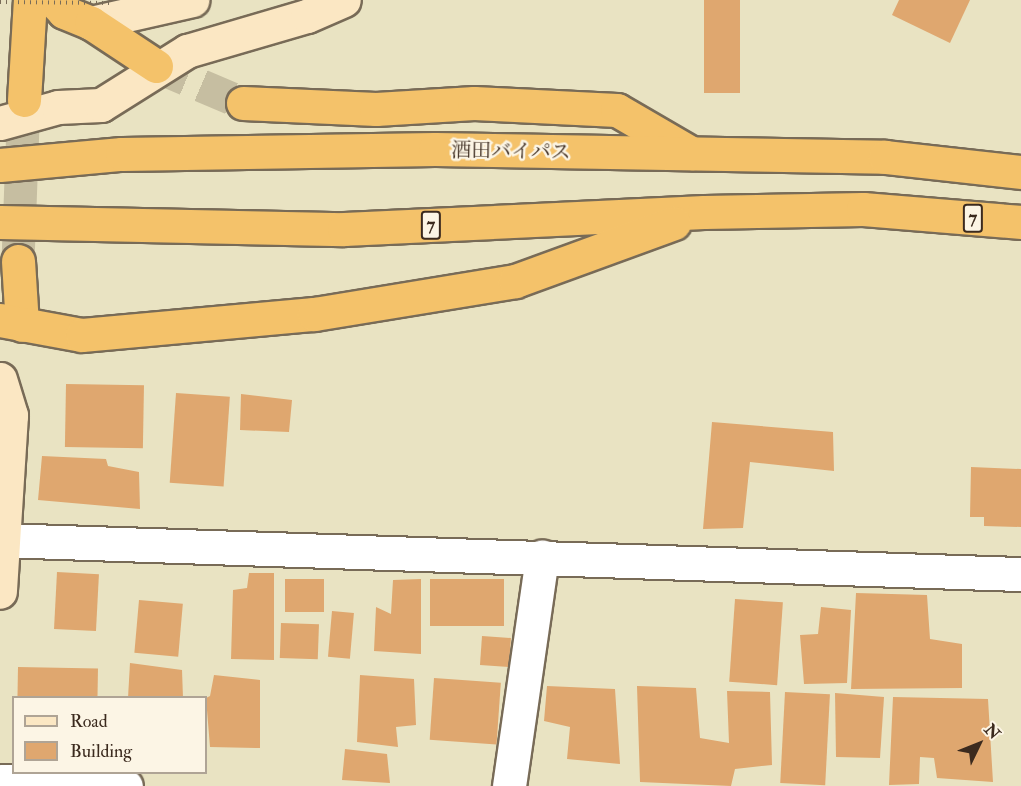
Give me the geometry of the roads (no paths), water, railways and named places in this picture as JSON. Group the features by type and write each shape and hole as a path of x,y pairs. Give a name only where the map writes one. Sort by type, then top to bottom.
{"highway":[{"path":"24,100 30,0"},
{"path":"53,0 64,12 100,13 156,66"},
{"path":"243,103 376,109 474,103 617,110 695,155"},
{"name":"酒田バイパス","path":"0,165 122,154 423,149 885,157 1021,172"},
{"name":"7","path":"0,222 344,229 704,212 862,209 1021,222"},
{"path":"18,261 11,322 82,335 314,314 515,280 704,212"}],"main road":[{"path":"100,13 192,0"},
{"path":"0,123 58,107 101,105 187,51 307,16 344,0"},
{"path":"0,379 11,415 0,592"}],"street":[{"path":"3,540 542,556 1021,574"},
{"path":"509,786 542,556"},
{"path":"0,781 126,786"}],"tunnel":[{"path":"156,66 243,103"},
{"path":"18,261 24,100"}]}
